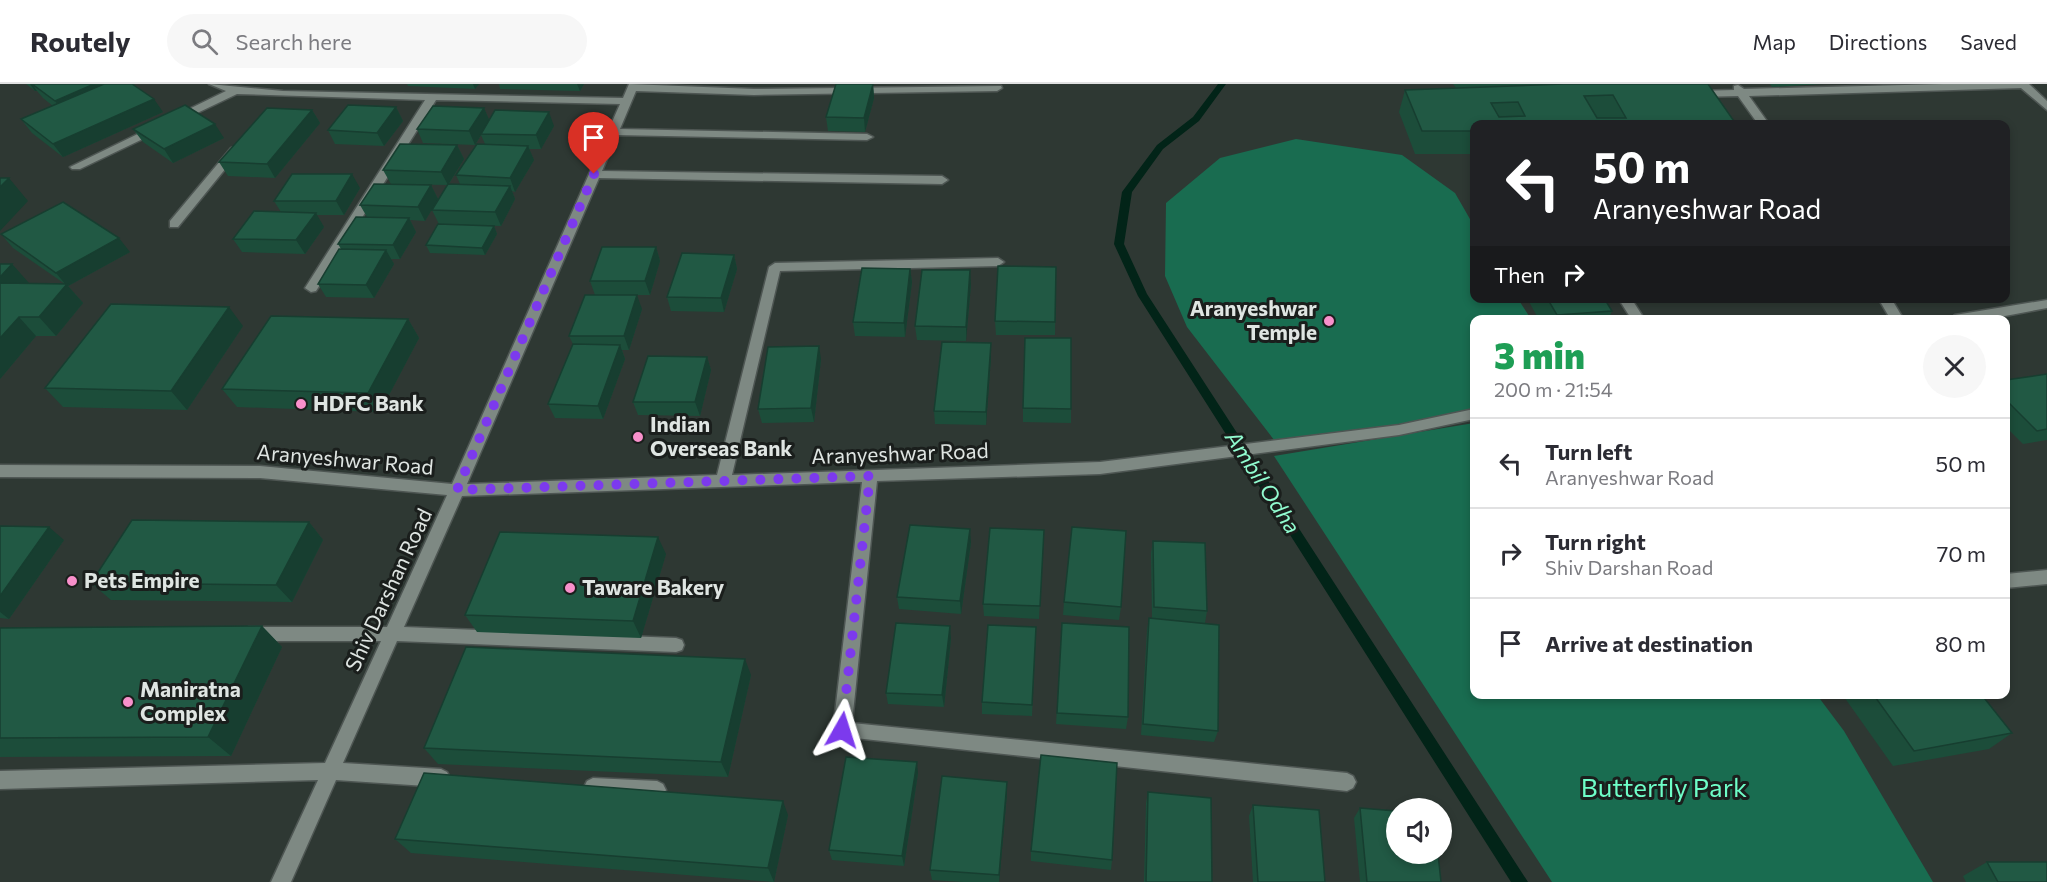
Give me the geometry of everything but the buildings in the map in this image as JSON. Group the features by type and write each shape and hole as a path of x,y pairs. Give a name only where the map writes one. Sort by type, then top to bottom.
{"street":[{"path":"214,84 235,91 279,98 631,91 777,92 997,88"},
{"path":"379,96 388,84"},
{"path":"1689,94 1738,88 2024,85 2047,107"},
{"path":"1738,88 1760,120"},
{"path":"76,167 235,91"},
{"name":"Shiv Darshan Road","path":"281,882 457,490 631,91"},
{"path":"311,288 433,96"},
{"path":"612,132 867,137"},
{"path":"174,224 246,137"},
{"path":"594,174 942,180"},
{"path":"723,481 775,267 998,262"},
{"path":"1984,315 2047,304"},
{"name":"Aranyeshwar Road","path":"0,471 260,472 457,490 1100,468 1399,430 1470,415"},
{"path":"870,476 842,730 1347,782"},
{"path":"2010,581 2047,577"},
{"path":"237,634 392,634 676,645"},
{"path":"0,780 329,771 458,779"},
{"path":"575,786 657,790"}],"green space":[{"path":"1296,139 1402,155 1455,193 1470,219 1470,303 1521,303 1528,315 1470,315 1470,415 1278,445 1187,327 1165,276 1166,203 1220,158"},
{"name":"Butterfly Park","path":"1470,424 1470,699 1820,699 1844,731 1933,882 1552,882 1274,456"}],"waterway":[{"name":"Ambil Odha","path":"1222,84 1196,119 1160,147 1127,192 1119,244 1142,294 1520,882"}],"place":[{"name":"Aranyeshwar Temple","path":"1329,321"},
{"name":"HDFC Bank","path":"301,404"},
{"name":"Indian Overseas Bank","path":"638,437"},
{"name":"Pets Empire","path":"72,581"},
{"name":"Taware Bakery","path":"570,588"},
{"name":"Maniratna Complex","path":"128,702"}],"route":[{"path":"594,174 457,490 870,476 842,730"}]}
